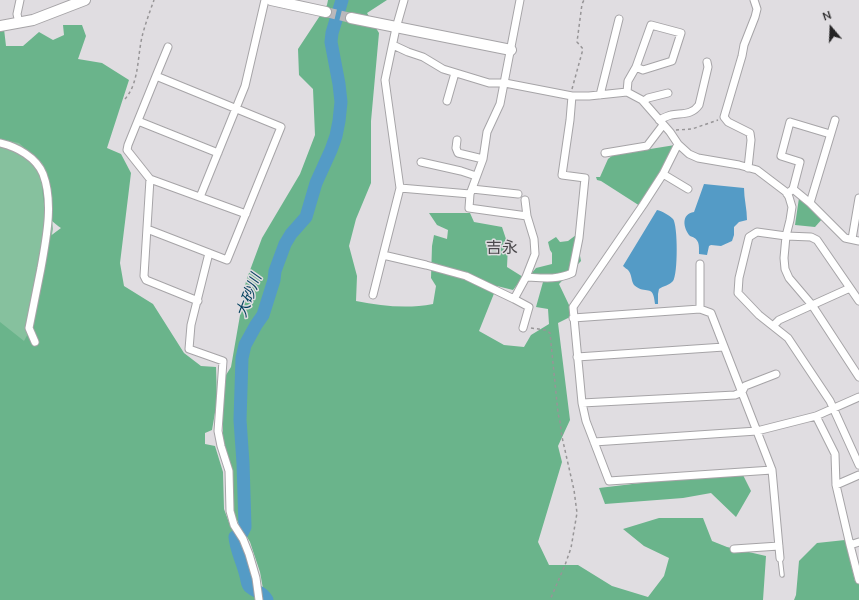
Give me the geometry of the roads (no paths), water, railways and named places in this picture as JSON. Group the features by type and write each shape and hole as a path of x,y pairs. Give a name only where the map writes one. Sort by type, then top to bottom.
{"street":[{"path":"19,23 17,14 20,0"},
{"path":"0,26 19,23 65,4 85,0"},
{"path":"200,197 245,86 265,0"},
{"path":"271,0 326,12"},
{"path":"373,295 400,188 385,80 396,28 404,0"},
{"path":"520,0 500,104 487,132 483,158 471,191 469,208 527,216"},
{"path":"748,168 751,146 750,133 728,122 724,117 744,45 755,17 757,9 754,0"},
{"path":"351,18 510,50"},
{"path":"600,95 619,19"},
{"path":"626,92 628,81 636,67 651,25 681,33 672,61 643,70 636,67"},
{"path":"393,45 423,57 443,69 489,83 505,83 572,96 626,92 644,101 678,144 689,154 698,158 757,170 790,192 810,203 845,238 856,240 859,198"},
{"path":"168,47 127,150 150,179 246,214"},
{"path":"605,153 647,146 661,123 670,116 691,113 696,110 699,105 708,67 707,62"},
{"path":"447,101 455,73"},
{"path":"147,229 227,260 281,127 156,76"},
{"path":"644,101 648,98 668,94"},
{"path":"526,277 552,279 563,277 572,273 579,238 585,178 562,175 572,96"},
{"path":"810,203 835,120"},
{"path":"138,121 218,153"},
{"path":"830,134 790,122 781,156 800,162 790,192 792,207 786,236 784,258 786,269 790,278 812,305 859,377"},
{"path":"457,140 456,148 458,153 483,158"},
{"path":"0,143 10,145 24,152 36,164 42,173 47,190 48,227 29,328 35,342"},
{"path":"678,144 663,174 643,205 572,307 582,403 586,421 609,481 772,470"},
{"path":"421,162 476,176"},
{"path":"663,174 688,189"},
{"path":"150,179 144,276 146,280 198,301"},
{"path":"400,188 518,194"},
{"path":"514,298 526,277 535,254 534,239 527,216 525,200"},
{"path":"859,301 817,240 812,237 786,236 757,232 749,237 739,278 738,294 759,315 788,338 830,402 859,465"},
{"path":"209,253 191,325 189,349 223,361 218,431 229,471 230,512 251,560 256,578 259,600"},
{"path":"383,255 466,276 514,298 529,307 523,328"},
{"path":"700,264 700,309"},
{"path":"773,326 779,320 850,288"},
{"path":"573,318 700,309 710,313 772,470 780,558"},
{"path":"577,357 724,347"},
{"path":"582,403 734,394 742,392 745,386 776,374"},
{"path":"594,442 757,431 816,416 859,397"},
{"path":"816,416 835,454 836,485 859,580"},
{"path":"836,485 859,475"},
{"path":"850,545 859,542"},
{"path":"734,549 779,546"}],"lane":[{"path":"780,558 782,575"}],"water":[{"path":"704,184 744,188 747,216 747,220 739,222 734,227 732,241 721,246 709,246 707,255 699,254 698,243 696,239 688,233 684,222 687,215 694,212"},
{"path":"657,210 670,216 675,223 677,250 675,277 670,284 659,289 658,304 655,304 653,293 648,290 642,290 634,285 631,275 623,266"}],"waterway":[{"name":"大砂川","path":"267,600 263,595 248,585 235,537 242,533 245,527 240,420 242,358 245,345 263,315 274,280 275,271 285,244 291,234 306,217 316,183 336,136 341,102 331,42 332,33 342,0"}],"tunnel":[{"path":"326,12 351,18"}],"district":[{"name":"吉永","path":"502,249"}]}
